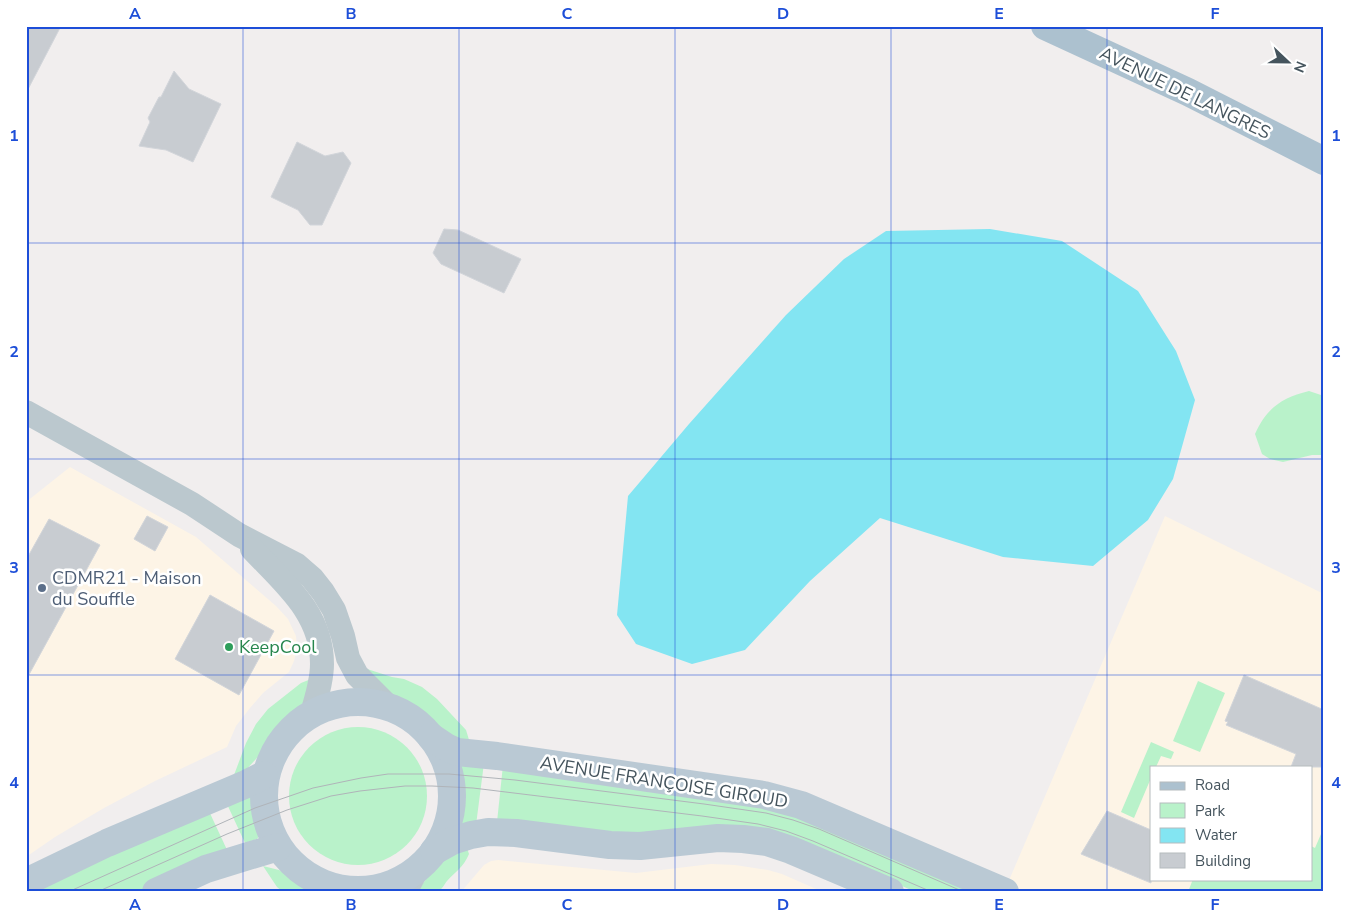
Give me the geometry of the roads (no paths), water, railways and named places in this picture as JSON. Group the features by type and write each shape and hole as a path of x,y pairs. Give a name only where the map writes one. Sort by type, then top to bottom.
{"main road":[{"name":"AVENUE DE LANGRES","path":"1045,26 1188,92 1324,161"}],"street":[{"path":"26,412 192,504 239,535 296,565 312,578 334,610 348,658 357,675 389,707"},
{"path":"239,535 296,594 313,620 320,644 322,665 320,686 312,713"},
{"name":"AVENUE FRANÇOISE GIROUD","path":"427,858 446,829 452,804 451,777 442,752 425,729 402,712 375,702 344,702 312,713 302,719 288,732 276,748 264,775 263,800 267,825 278,847 298,870 335,889 352,891 381,888 409,876 427,858 452,841 488,832 516,833 610,846 640,846 718,838 767,842 791,850 890,892"},
{"name":"AVENUE FRANÇOISE GIROUD","path":"431,737 457,752 497,756 764,796 801,805 1005,892"},
{"path":"26,882 107,842 244,786 264,775"},
{"path":"156,892 206,869 278,847"},
{"path":"405,892 427,858"}],"water":[{"path":"990,229 1062,241 1138,291 1176,351 1195,400 1173,479 1148,520 1093,566 1003,557 880,518 810,581 745,650 692,664 636,644 617,615 628,496 689,424 786,315 844,259 886,231"}],"tram line":[{"path":"68,892 255,808 313,788 388,774 449,774 515,780 766,813 819,829 964,892"},
{"path":"97,892 227,834 287,810 331,796 405,786 473,788 758,824 786,831 813,841 932,892"}],"place":[{"name":"CDMR21 - Maison du Souffle","path":"42,588"},
{"name":"KeepCool","path":"229,647"}]}
